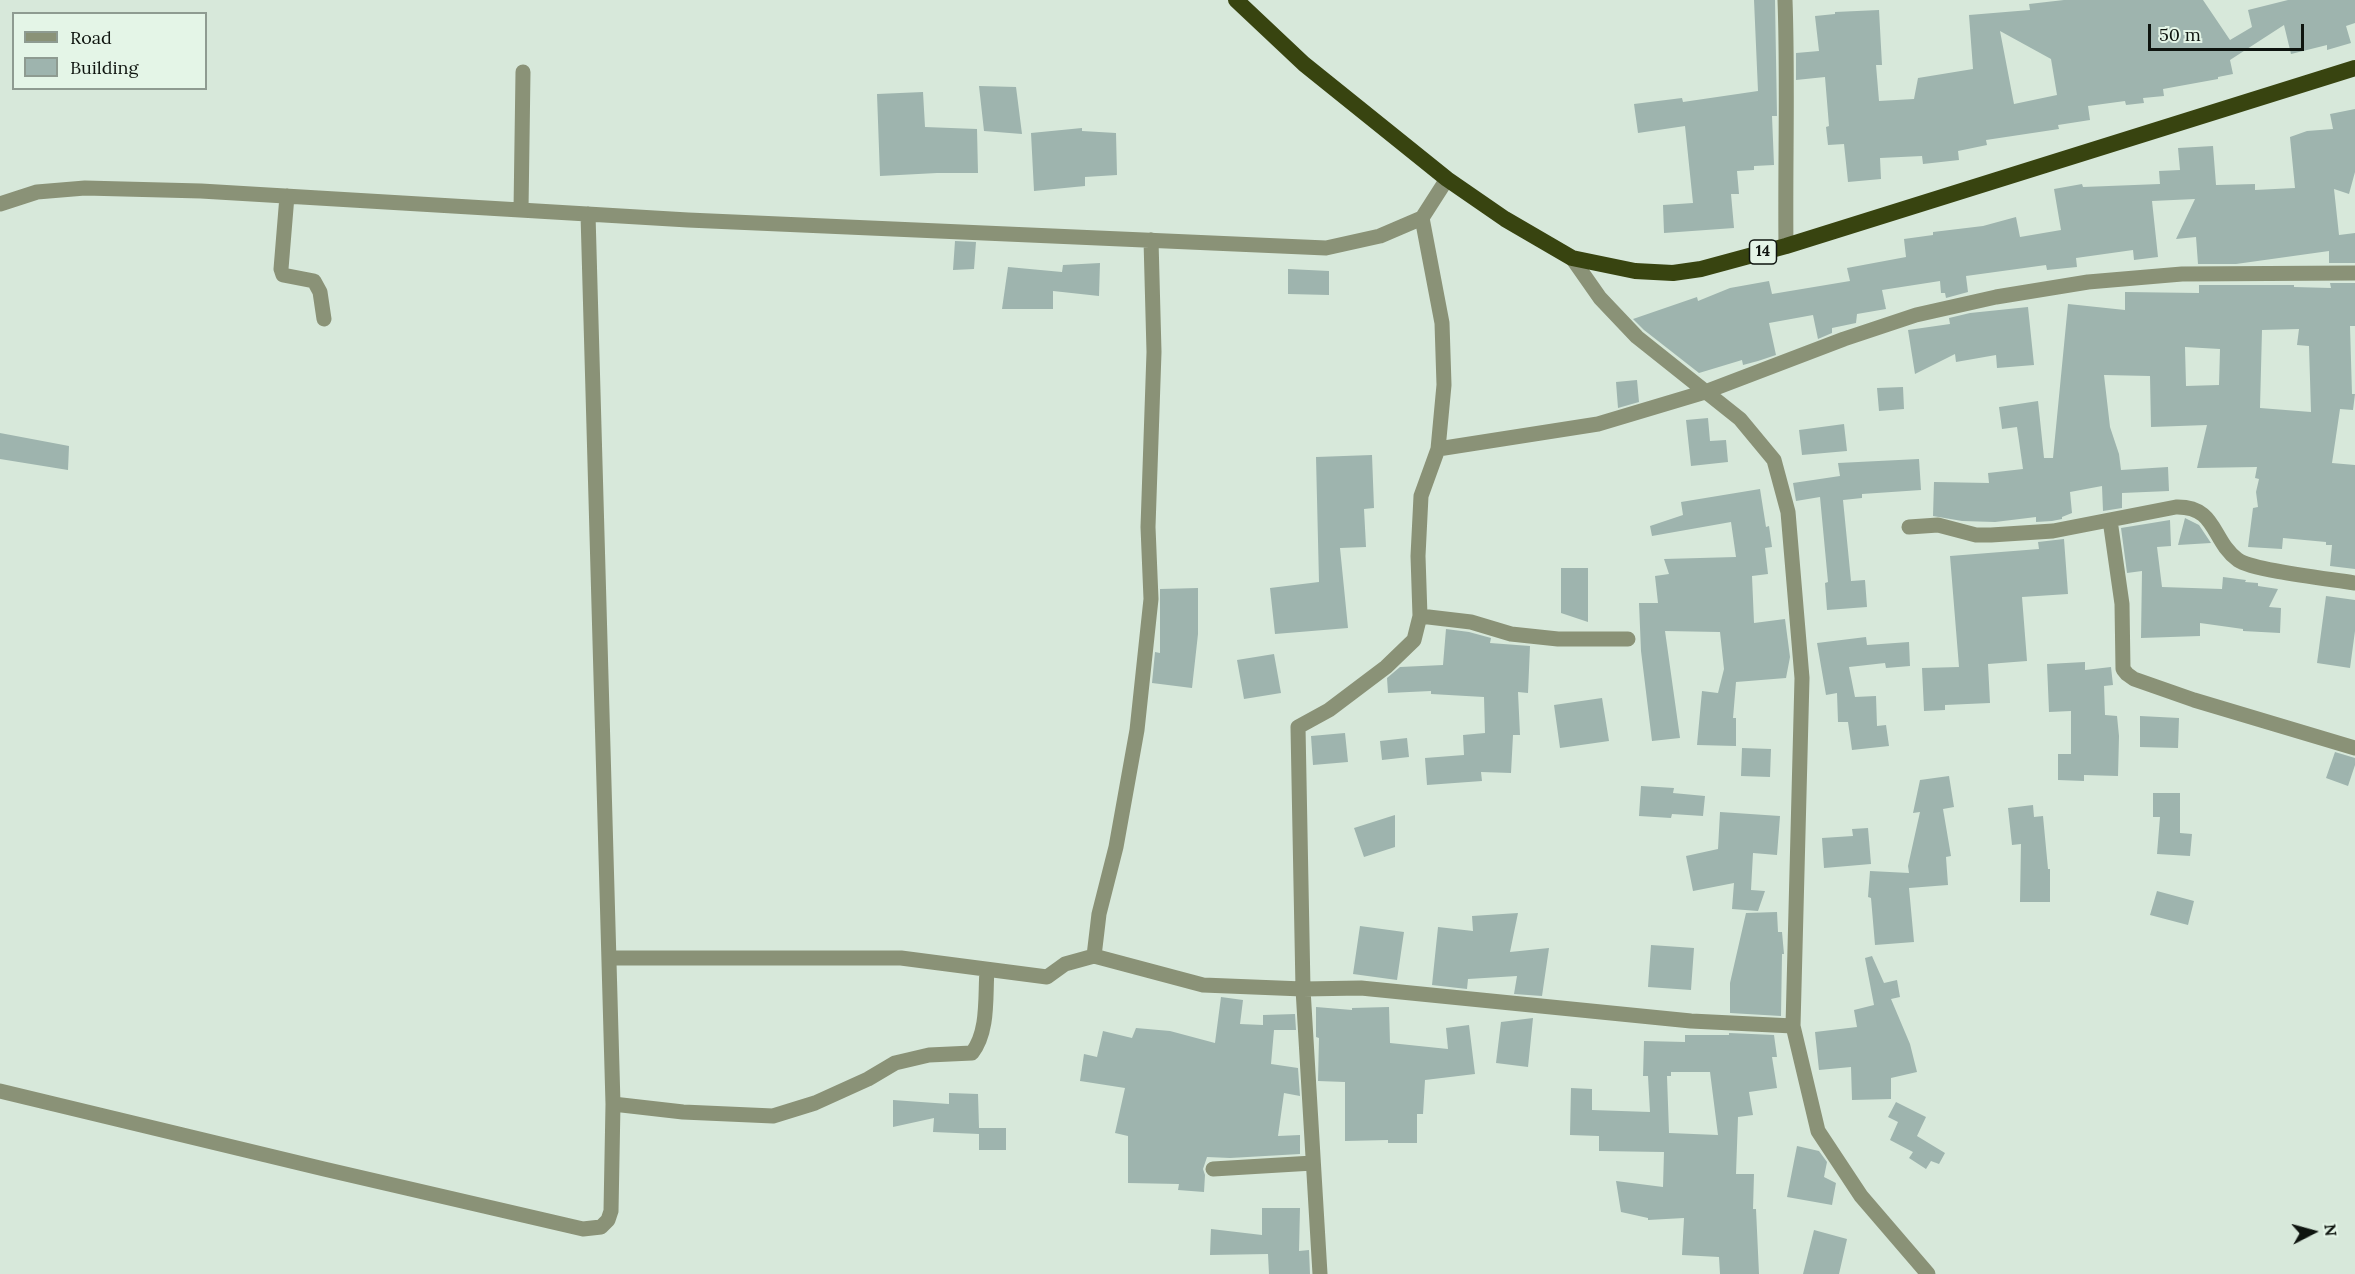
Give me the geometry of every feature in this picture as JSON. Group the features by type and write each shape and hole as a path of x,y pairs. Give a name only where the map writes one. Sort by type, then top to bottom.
{"highway":[{"name":"14","path":"1236,0 1304,64 1447,179 1505,219 1572,258 1635,272 1673,273 1701,269 1786,246 2355,68"}],"street":[{"path":"1785,0 1786,246"},
{"path":"521,210 523,72"},
{"path":"0,204 37,192 85,188 201,191 588,214 1326,248 1380,236 1422,218 1447,179"},
{"path":"287,196 281,269 283,275 314,281 320,292 324,320"},
{"path":"0,1091 324,1169 593,1230 601,1227 608,1220 611,1211 613,1104 588,214"},
{"path":"1320,1274 1303,989 1298,727 1329,710 1386,667 1414,640 1420,616 1418,556 1422,496 1438,449 1444,386 1442,323 1422,218"},
{"path":"1094,956 1099,914 1116,847 1137,730 1150,599 1148,527 1154,352 1151,240"},
{"path":"1572,258 1600,298 1637,338 1740,419 1773,460 1788,512 1802,678 1793,1026 1818,1131 1861,1196 1928,1274"},
{"path":"1438,449 1598,424 1705,392 1844,339 1916,315 1996,297 2088,282 2182,274 2355,273"},
{"path":"1909,527 1938,525 1976,535 2053,531 2176,507 2194,508 2202,513 2229,551 2246,564 2355,583"},
{"path":"2110,520 2122,604 2123,669 2127,674 2134,679 2194,700 2355,748"},
{"path":"1420,616 1471,622 1511,634 1558,639 1628,639"},
{"path":"609,958 902,958 1047,976 1065,964 1094,956 1203,985 1303,989 1361,988 1691,1021 1793,1026"},
{"path":"613,1104 683,1112 773,1116 815,1102 895,1063 929,1055 972,1053 982,1033 987,970"},
{"path":"1213,1168 1312,1163"}],"building":[{"path":"1754,0 1775,0 1777,116 1772,116 1774,165 1754,166 1754,170 1737,171 1739,194 1731,194 1734,228 1664,233 1663,205 1693,203 1685,126 1638,133 1634,104 1682,98 1683,102 1758,91"},
{"path":"2064,0 2203,0 2230,40 2252,27 2248,10 2288,0 2355,0 2355,23 2346,26 2351,43 2327,50 2327,45 2291,54 2284,25 2230,60 2233,74 2163,89 2164,96 2143,98 2144,103 2126,105 2125,101 2088,106 2090,120 2058,125 2059,129 1986,140 1987,145 1958,151 1959,160 1923,164 1922,156 1880,158 1881,179 1848,182 1844,144 1828,145 1826,127 1829,126 1825,77 1796,80 1796,53 1819,51 1815,16 1835,14 1835,12 1879,10 1882,65 1876,65 1879,101 1914,99 1918,78 1973,69 1969,15 2030,10 2029,4","holes":["2000,31 2051,59 2057,95 2014,104"]},
{"path":"979,86 1016,87 1022,134 984,131"},
{"path":"923,92 925,127 977,129 978,173 880,176 877,94"},
{"path":"2355,109 2355,172 2349,194 2334,189 2339,235 2355,233 2355,263 2329,263 2329,251 2236,264 2198,264 2196,237 2176,239 2195,199 2152,201 2158,257 2134,260 2133,250 2076,258 2077,267 2047,270 2046,265 1966,276 1968,292 1946,298 1945,293 1941,293 1940,281 1882,290 1886,309 1857,314 1856,323 1832,328 1832,333 1818,339 1813,315 1769,323 1776,355 1743,365 1742,360 1699,373 1633,319 1697,297 1698,301 1730,288 1769,281 1772,294 1850,281 1847,268 1906,257 1904,239 1933,235 1933,232 1983,226 2016,217 2020,237 2061,230 2054,189 2082,184 2083,187 2160,184 2159,171 2180,170 2178,148 2213,146 2216,185 2255,184 2255,190 2295,188 2290,137 2307,131 2333,129 2330,114"},
{"path":"1082,128 1082,131 1116,133 1117,175 1085,177 1085,186 1034,191 1031,133"},
{"path":"955,241 976,242 974,269 953,270"},
{"path":"1100,263 1099,296 1053,291 1053,309 1002,309 1008,267 1062,272 1063,265"},
{"path":"1288,269 1329,271 1329,295 1288,294"},
{"path":"2330,283 2355,283 2355,326 2350,326 2352,394 2355,394 2353,410 2340,409 2332,463 2355,465 2355,569 2330,566 2332,545 2326,545 2326,542 2283,538 2282,549 2248,547 2253,508 2258,507 2256,492 2259,479 2255,478 2257,467 2197,468 2207,425 2151,427 2150,376 2104,375 2110,427 2119,454 2121,470 2168,467 2169,491 2122,493 2122,508 2103,511 2102,486 2070,492 2072,513 2062,519 2052,521 2036,522 2036,517 1995,522 1962,521 1933,516 1934,482 1989,483 1988,473 2023,469 2017,427 2002,429 1999,407 2038,401 2044,458 2053,458 2068,304 2125,310 2125,292 2199,293 2199,285 2294,285 2294,287 2331,288","holes":["2299,329 2297,345 2309,346 2311,412 2260,408 2262,330","2185,347 2220,349 2219,385 2186,386"]},
{"path":"2028,307 2034,365 1997,368 1996,355 1956,362 1955,354 1915,374 1908,330 1950,324 1949,318 1970,313"},
{"path":"1637,380 1639,402 1618,408 1616,382"},
{"path":"1903,387 1904,409 1879,411 1877,388"},
{"path":"1708,418 1710,441 1726,440 1728,462 1691,466 1686,420"},
{"path":"1844,424 1847,451 1802,455 1799,430"},
{"path":"0,433 69,446 68,470 0,459"},
{"path":"1372,455 1374,508 1364,509 1366,547 1340,548 1348,628 1275,634 1270,588 1319,582 1316,457"},
{"path":"1919,459 1921,490 1862,494 1862,498 1843,500 1851,581 1865,580 1867,607 1827,610 1825,583 1828,582 1820,497 1796,501 1793,483 1840,476 1838,463"},
{"path":"1760,489 1766,527 1769,526 1772,547 1765,548 1768,574 1752,576 1754,623 1785,619 1790,657 1786,678 1736,682 1733,718 1736,718 1736,746 1697,745 1702,691 1718,693 1724,669 1720,632 1665,631 1680,738 1652,741 1641,651 1639,603 1658,603 1655,576 1669,574 1664,559 1736,557 1731,522 1652,536 1650,526 1683,515 1681,502"},
{"path":"2185,518 2199,525 2211,543 2178,545"},
{"path":"2170,520 2171,546 2157,547 2162,587 2222,589 2223,577 2246,580 2245,582 2258,583 2258,586 2278,589 2269,607 2281,608 2280,633 2243,631 2243,629 2200,623 2200,636 2141,638 2142,571 2127,573 2121,528"},
{"path":"2064,539 2068,594 2022,597 2027,661 1988,664 1990,703 1945,705 1945,710 1924,711 1922,668 1959,667 1950,556 2039,549 2038,542"},
{"path":"1561,568 1588,568 1588,622 1561,613"},
{"path":"1198,588 1198,634 1192,688 1152,683 1155,652 1160,653 1160,589"},
{"path":"2326,596 2355,600 2355,631 2350,668 2317,663"},
{"path":"1446,629 1491,638 1490,643 1530,646 1528,693 1518,692 1520,735 1513,735 1511,773 1481,772 1482,781 1427,785 1425,758 1464,755 1463,735 1485,733 1484,697 1431,694 1431,691 1388,693 1387,678 1400,667 1443,665"},
{"path":"1866,637 1867,645 1909,642 1910,666 1886,668 1885,663 1849,667 1855,697 1876,696 1877,726 1886,725 1889,746 1852,750 1848,722 1838,722 1837,693 1826,695 1817,643"},
{"path":"1274,654 1281,693 1244,699 1237,660"},
{"path":"2085,662 2085,670 2111,667 2113,685 2104,686 2105,715 2117,716 2118,776 2084,775 2084,781 2058,780 2058,754 2071,754 2071,711 2049,712 2047,664"},
{"path":"1602,698 1609,741 1560,748 1554,705"},
{"path":"2140,716 2179,718 2178,748 2140,747"},
{"path":"1345,733 1348,762 1313,765 1311,736"},
{"path":"1407,738 1409,757 1382,760 1380,741"},
{"path":"1742,748 1771,749 1770,777 1741,776"},
{"path":"2335,752 2355,758 2348,786 2326,778"},
{"path":"1949,776 1954,807 1943,809 1951,856 1946,857 1948,885 1909,888 1914,942 1875,945 1871,898 1868,897 1870,871 1909,873 1908,866 1920,812 1913,813 1920,780"},
{"path":"1641,786 1674,788 1673,793 1705,796 1703,816 1672,814 1671,818 1639,816"},
{"path":"2153,793 2180,793 2180,833 2192,834 2190,856 2157,854 2160,817 2153,817"},
{"path":"2033,805 2034,817 2043,816 2048,869 2050,869 2050,902 2020,902 2021,844 2012,845 2008,808"},
{"path":"1720,812 1780,816 1777,855 1753,853 1751,890 1765,891 1758,911 1732,909 1734,883 1693,891 1686,856 1718,849"},
{"path":"1395,815 1395,847 1364,857 1354,828"},
{"path":"1868,828 1871,864 1824,868 1822,838 1853,836 1852,829"},
{"path":"2157,891 2194,901 2188,925 2150,915"},
{"path":"1777,912 1778,932 1782,932 1784,954 1782,954 1781,1016 1730,1013 1730,983 1746,913"},
{"path":"1518,913 1510,952 1549,948 1542,996 1514,994 1517,976 1468,979 1467,989 1432,985 1438,927 1473,931 1472,916"},
{"path":"1360,926 1404,932 1397,980 1353,974"},
{"path":"1651,945 1694,948 1691,990 1648,987"},
{"path":"1872,956 1884,983 1897,980 1900,997 1891,999 1910,1044 1917,1072 1891,1078 1891,1099 1852,1100 1851,1067 1819,1070 1815,1032 1857,1027 1854,1010 1874,1005 1865,958"},
{"path":"1221,997 1243,1000 1240,1024 1263,1025 1263,1015 1295,1014 1296,1030 1274,1030 1271,1064 1298,1068 1300,1096 1284,1093 1278,1136 1300,1135 1300,1154 1207,1157 1203,1169 1204,1192 1178,1190 1179,1184 1128,1183 1128,1136 1115,1133 1125,1088 1080,1081 1084,1054 1097,1057 1103,1031 1132,1038 1136,1028 1170,1031 1215,1043"},
{"path":"1316,1007 1352,1010 1352,1008 1389,1007 1390,1043 1448,1049 1446,1028 1469,1025 1475,1074 1425,1080 1423,1114 1417,1114 1417,1143 1388,1143 1388,1140 1345,1141 1345,1082 1318,1081 1319,1038 1316,1037"},
{"path":"1533,1018 1528,1067 1496,1063 1501,1022"},
{"path":"1729,1033 1774,1035 1777,1057 1772,1057 1777,1088 1749,1092 1753,1115 1738,1117 1736,1174 1754,1174 1753,1209 1756,1209 1759,1274 1720,1274 1719,1257 1682,1255 1684,1218 1648,1220 1648,1218 1621,1212 1616,1181 1663,1187 1664,1152 1599,1151 1599,1136 1570,1135 1571,1088 1592,1089 1592,1110 1650,1112 1648,1076 1643,1076 1644,1041 1685,1042 1685,1035 1729,1035","holes":["1671,1072 1710,1072 1718,1135 1669,1133 1667,1076 1671,1076"]},
{"path":"949,1093 978,1094 979,1128 1006,1128 1006,1150 979,1150 979,1134 933,1132 934,1118 893,1127 893,1100 949,1104"},
{"path":"1896,1102 1926,1117 1917,1136 1945,1153 1939,1164 1931,1161 1926,1169 1909,1158 1913,1152 1890,1140 1898,1122 1888,1117"},
{"path":"1797,1146 1819,1151 1827,1162 1824,1177 1836,1183 1832,1205 1787,1197"},
{"path":"1262,1208 1300,1208 1299,1251 1309,1250 1310,1274 1269,1274 1268,1254 1210,1255 1211,1229 1262,1235"},
{"path":"1814,1230 1847,1239 1839,1274 1803,1274"}]}
